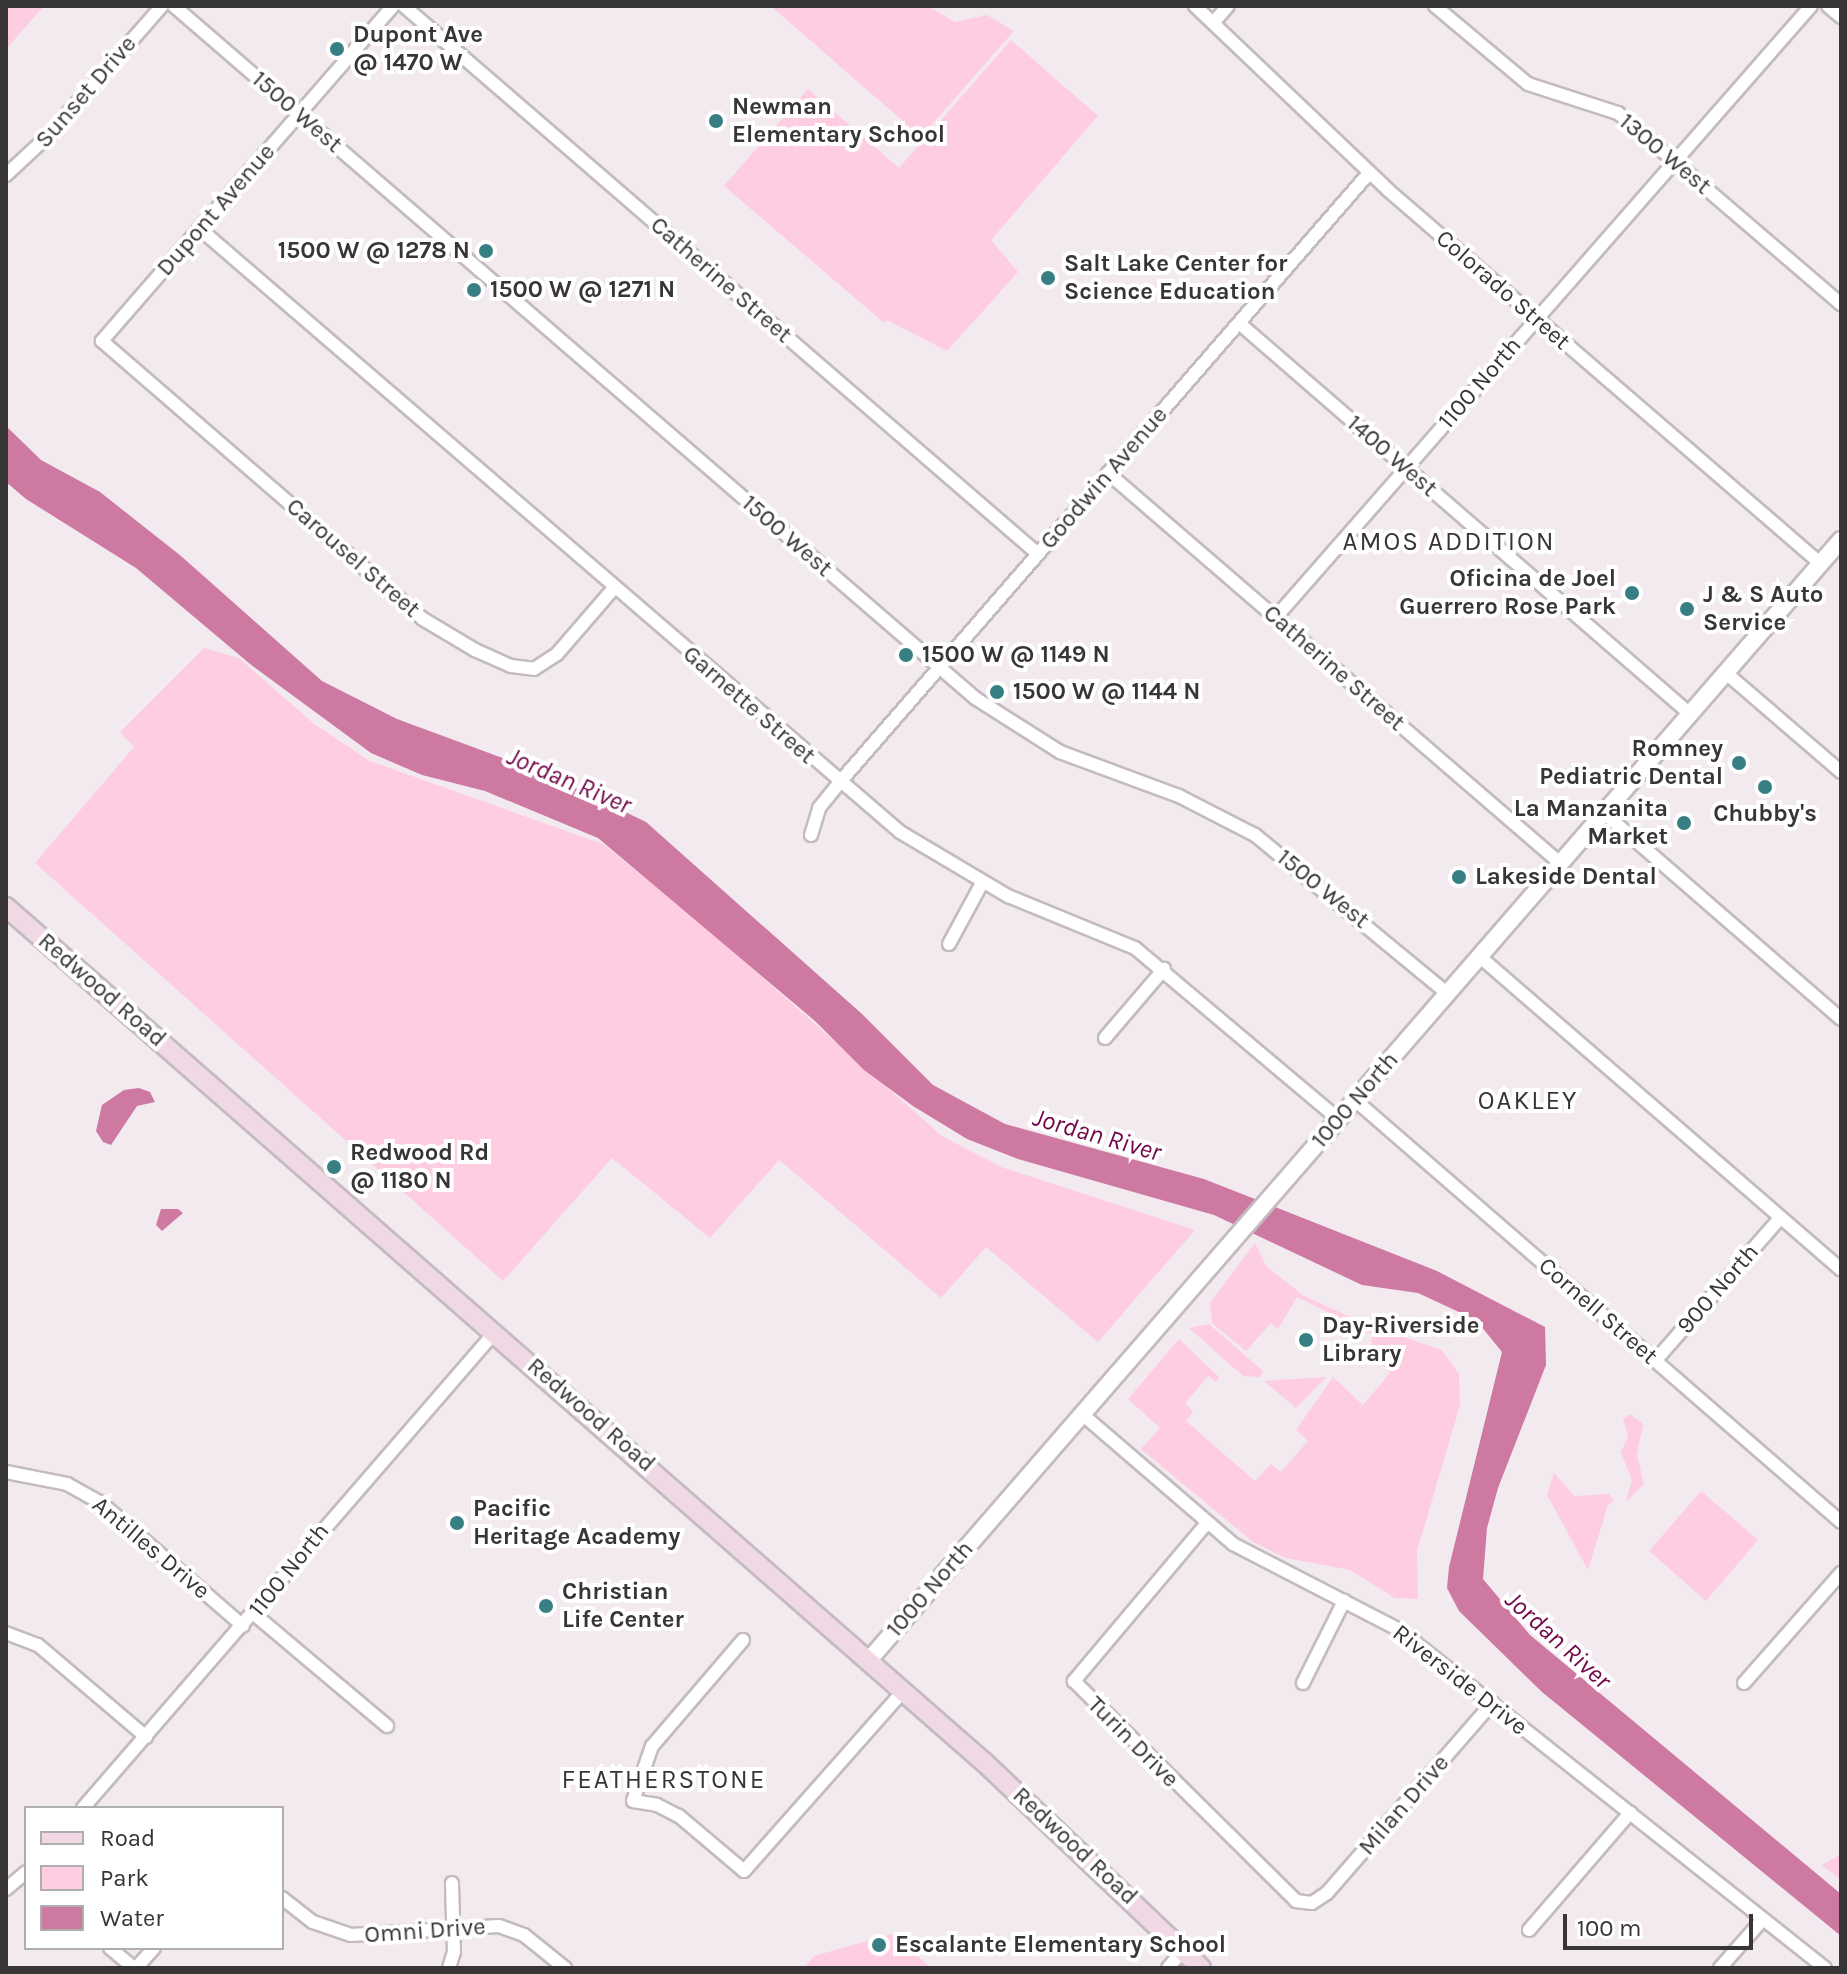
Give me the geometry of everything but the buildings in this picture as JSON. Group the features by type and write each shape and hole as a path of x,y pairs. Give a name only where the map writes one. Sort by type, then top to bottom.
{"main road":[{"name":"Redwood Road","path":"6,907 1053,1823 1201,1968"}],"street":[{"name":"Sunset Drive","path":"6,175 42,143 162,6"},
{"name":"1500 West","path":"174,6 939,668 1041,741 1179,796 1255,835 1447,993"},
{"name":"Dupont Avenue","path":"102,341 393,6"},
{"name":"Catherine Street","path":"404,6 1038,554"},
{"name":"Colorado Street","path":"1195,6 1369,173 1820,563"},
{"path":"1214,22 1228,6"},
{"name":"1300 West","path":"1435,6 1528,84 1609,107 1841,304"},
{"name":"1100 North","path":"1276,617 1811,6"},
{"path":"1828,6 1841,17"},
{"name":"Goodwin Avenue","path":"811,835 819,808 839,783 1369,173"},
{"name":"Garnette Street","path":"200,229 839,783 923,849 982,883 1119,939 1164,969 1338,1119"},
{"name":"1400 West","path":"1239,323 1690,714"},
{"name":"Carousel Street","path":"102,341 423,619 475,650 519,668 542,665 614,588"},
{"name":"Catherine Street","path":"1108,473 1560,863"},
{"name":"1000 North","path":"869,1660 1841,540"},
{"path":"1726,673 1841,772"},
{"path":"1604,813 1841,1019"},
{"path":"949,944 982,883"},
{"path":"1479,956 1841,1270"},
{"path":"1105,1038 1164,969"},
{"name":"Cornell Street","path":"1355,1100 1841,1522"},
{"name":"900 North","path":"1655,1361 1780,1218"},
{"name":"1100 North","path":"85,1806 495,1332"},
{"name":"Riverside Drive","path":"1082,1414 1243,1551 1398,1629 1825,1968"},
{"name":"Antilles Drive","path":"6,1472 67,1484 100,1502 243,1626"},
{"name":"Turin Drive","path":"1207,1523 1074,1681 1287,1894 1312,1903"},
{"path":"1744,1683 1841,1573"},
{"path":"1303,1683 1344,1601"},
{"path":"254,1614 387,1726"},
{"path":"6,1633 38,1645 146,1737"},
{"path":"743,1640 652,1746 640,1768 633,1801 679,1816 744,1871 903,1691"},
{"name":"Milan Drive","path":"1312,1903 1327,1893 1492,1703"},
{"path":"1529,1930 1630,1813"},
{"path":"6,1889 24,1875"},
{"path":"449,1968 453,1927 452,1883"},
{"name":"Omni Drive","path":"284,1900 313,1922 351,1935 453,1927 513,1929 565,1968"},
{"path":"1720,1968 1763,1919"},
{"path":"112,1950 135,1968 152,1950"},
{"path":"1168,1968 1183,1950"}],"green space":[{"path":"6,6 44,6 6,49"},
{"path":"771,6 928,6 955,22 987,15 1014,31 921,137"},
{"path":"1011,40 1098,116 991,240 1018,272 947,351 887,320 884,323 724,186 808,89 899,168"},
{"path":"204,648 239,658 313,723 370,761 603,844 694,917 942,1136 1001,1167 1195,1230 1098,1342 986,1247 941,1298 779,1160 710,1238 612,1158 503,1281 35,863 134,747 120,732"},
{"path":"1255,1243 1266,1266 1304,1296 1368,1325 1442,1350 1459,1374 1460,1405 1417,1551 1418,1599 1395,1598 1350,1570 1286,1558 1253,1542 1141,1449 1160,1428 1128,1399 1179,1339 1219,1377 1216,1382 1208,1376 1185,1403 1193,1412 1186,1421 1255,1481 1271,1464 1281,1472 1308,1441 1296,1430 1333,1377 1363,1405 1390,1373 1371,1353 1372,1334 1297,1297 1278,1329 1271,1323 1246,1351 1212,1323 1210,1303"},
{"path":"1209,1324 1263,1371 1260,1377 1243,1376 1189,1328"},
{"path":"1326,1377 1296,1408 1264,1381"},
{"path":"1630,1414 1643,1424 1637,1455 1644,1484 1626,1502 1632,1480 1621,1452 1628,1436 1623,1419"},
{"path":"1554,1473 1574,1496 1609,1494 1614,1501 1608,1505 1588,1570 1547,1495"},
{"path":"1701,1491 1758,1540 1706,1601 1649,1551"},
{"path":"1841,1854 1841,1880 1822,1865"},
{"name":"Escalante Elementary School","path":"892,1934 931,1968 804,1968 814,1956"}],"water":[{"path":"6,426 41,460 100,492 181,556 322,681 397,719 549,775 646,822 862,1014 933,1085 1005,1124 1204,1179 1437,1271 1545,1327 1546,1365 1498,1488 1487,1528 1483,1579 1530,1635 1841,1894 1841,1936 1542,1692 1459,1611 1447,1588 1449,1567 1502,1352 1476,1320 1418,1293 1362,1285 1214,1215 1018,1159 967,1139 913,1106 864,1070 815,1021 598,838 485,791 422,775 371,753 250,664 136,568 26,499 6,482"},
{"path":"139,1088 150,1092 155,1102 137,1106 111,1145 103,1142 96,1131 102,1105 124,1090"},
{"path":"161,1209 178,1209 183,1213 162,1231 156,1225"}],"place":[{"name":"Dupont Ave @ 1470 W","path":"337,49"},
{"name":"Newman Elementary School","path":"716,121"},
{"name":"1500 W @ 1278 N","path":"486,251"},
{"name":"Salt Lake Center for Science Education","path":"1048,278"},
{"name":"1500 W @ 1271 N","path":"474,290"},
{"name":"Oficina de Joel Guerrero Rose Park","path":"1632,593"},
{"name":"J & S Auto Service","path":"1687,609"},
{"name":"1500 W @ 1149 N","path":"906,655"},
{"name":"1500 W @ 1144 N","path":"997,692"},
{"name":"Romney Pediatric Dental","path":"1739,763"},
{"name":"Chubby's","path":"1765,787"},
{"name":"La Manzanita Market","path":"1684,823"},
{"name":"Lakeside Dental","path":"1459,877"},
{"name":"Redwood Rd @ 1180 N","path":"334,1167"},
{"name":"Day-Riverside Library","path":"1306,1340"},
{"name":"Pacific Heritage Academy","path":"457,1523"},
{"name":"Christian Life Center","path":"546,1606"},
{"name":"Escalante Elementary School","path":"879,1945"}],"district":[{"name":"AMOS ADDITION","path":"1449,542"},
{"name":"OAKLEY","path":"1528,1101"},
{"name":"FEATHERSTONE","path":"664,1780"}],"water label":[{"name":"Jordan River","path":"569,781"},
{"name":"Jordan River","path":"1097,1135"},
{"name":"Jordan River","path":"1558,1640"}]}
